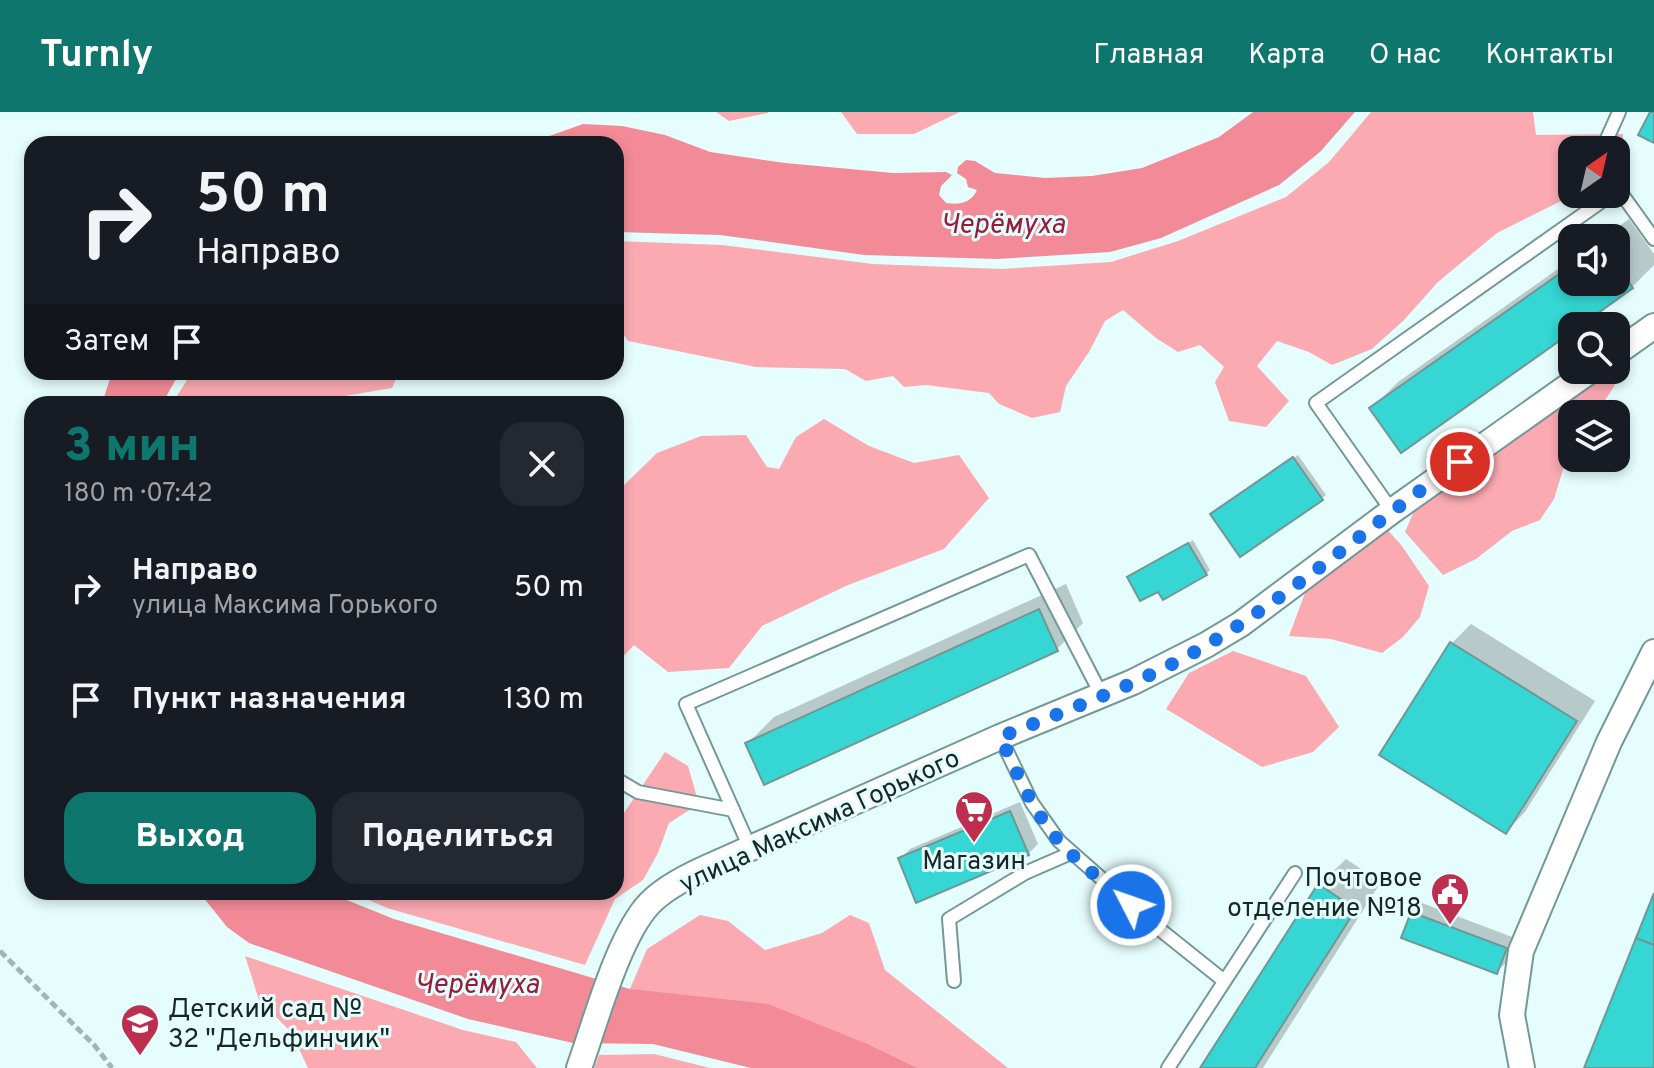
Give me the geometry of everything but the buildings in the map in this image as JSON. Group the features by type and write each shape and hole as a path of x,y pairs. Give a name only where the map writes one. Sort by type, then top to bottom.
{"street":[{"path":"1630,343 1654,326"},
{"name":"улица Максима Горького","path":"579,1068 629,933 647,906 658,896 687,877 750,848 1166,667 1241,624 1392,511 1571,384"},
{"path":"1522,1068 1512,1015 1521,951 1592,781 1654,652"}],"lane":[{"path":"1608,136 1619,112"},
{"path":"1392,511 1316,403 1591,208"},
{"path":"1630,208 1654,239"},
{"path":"750,848 686,704 1029,555 1102,696"},
{"path":"1000,737 1032,803 1059,841 1153,924 1223,980"},
{"path":"624,785 638,792 733,810"},
{"path":"954,981 949,919 1025,873 1071,853"},
{"path":"1168,1068 1295,873"}],"path":[{"path":"0,951 95,1046 112,1068"}],"shaded area":[{"path":"716,112 768,112 768,113 729,121"},
{"path":"841,112 960,112 914,134 857,134"},
{"path":"1371,112 1533,112 1536,135 1623,134 1558,136 1558,202 1497,233 1438,282 1404,320 1372,349 1332,365 1309,352 1277,341 1257,366 1289,401 1266,427 1229,421 1215,382 1224,367 1200,345 1178,352 1123,310 1105,321 1066,386 1060,412 1032,418 999,404 989,393 926,385 904,387 893,376 866,381 845,369 756,367 628,341 624,335 624,241 722,245 873,264 1001,269 1111,262 1178,241 1286,197 1329,162"},
{"path":"187,380 396,380 392,388 345,396 177,396"},
{"path":"1587,384 1615,385 1605,400 1564,400"},
{"path":"1558,404 1558,472 1562,472 1554,499 1540,520 1512,531 1476,559 1443,575 1405,532 1417,504"},
{"path":"824,419 869,446 914,463 959,455 989,498 944,549 848,585 762,626 729,668 668,672 634,645 624,656 624,485 657,453 701,436 746,435 767,467 779,469 796,437"},
{"path":"1385,527 1429,586 1420,617 1403,637 1382,653 1331,639 1289,636 1308,585"},
{"path":"1233,651 1306,676 1339,727 1313,752 1262,767 1166,709 1189,673"},
{"path":"665,752 688,766 699,804 669,823 658,853 643,880 624,893 624,813"},
{"path":"369,900 615,900 585,965 387,908"},
{"path":"700,915 728,921 765,950 822,933 850,915 869,923 885,970 1008,1068 918,1068 870,1045 630,989 647,949"},
{"path":"245,956 463,1030 516,1042 537,1068 308,1068 291,1032 259,1000"},
{"path":"654,1054 710,1068 594,1068 599,1055"}],"water":[{"name":"Черёмуха","path":"1253,112 1355,112 1320,152 1279,185 1161,238 1110,252 997,259 864,255 720,235 624,232 624,136 549,136 583,124 622,126 665,135 710,152 785,163 893,173 946,172 952,175 941,186 939,195 946,203 956,204 968,200 977,190 968,187 966,179 957,173 958,167 966,160 975,161 995,173 1045,178 1092,176 1142,168 1219,137"},
{"path":"110,380 176,380 166,396 104,396"},
{"name":"Черёмуха","path":"205,900 347,900 394,919 630,989 768,1004 918,1068 751,1068 653,1044 573,1043 468,1019 249,943 227,927"}],"place":[{"name":"Магазин","path":"974,844"},
{"name":"Почтовое отделение №18","path":"1450,926"},
{"name":"Детский сад № 32 \"Дельфинчик\"","path":"140,1057"}],"route":[{"path":"1131,905 1059,841 1032,803 1000,737 1133,682 1206,645 1241,624 1460,462"}]}
